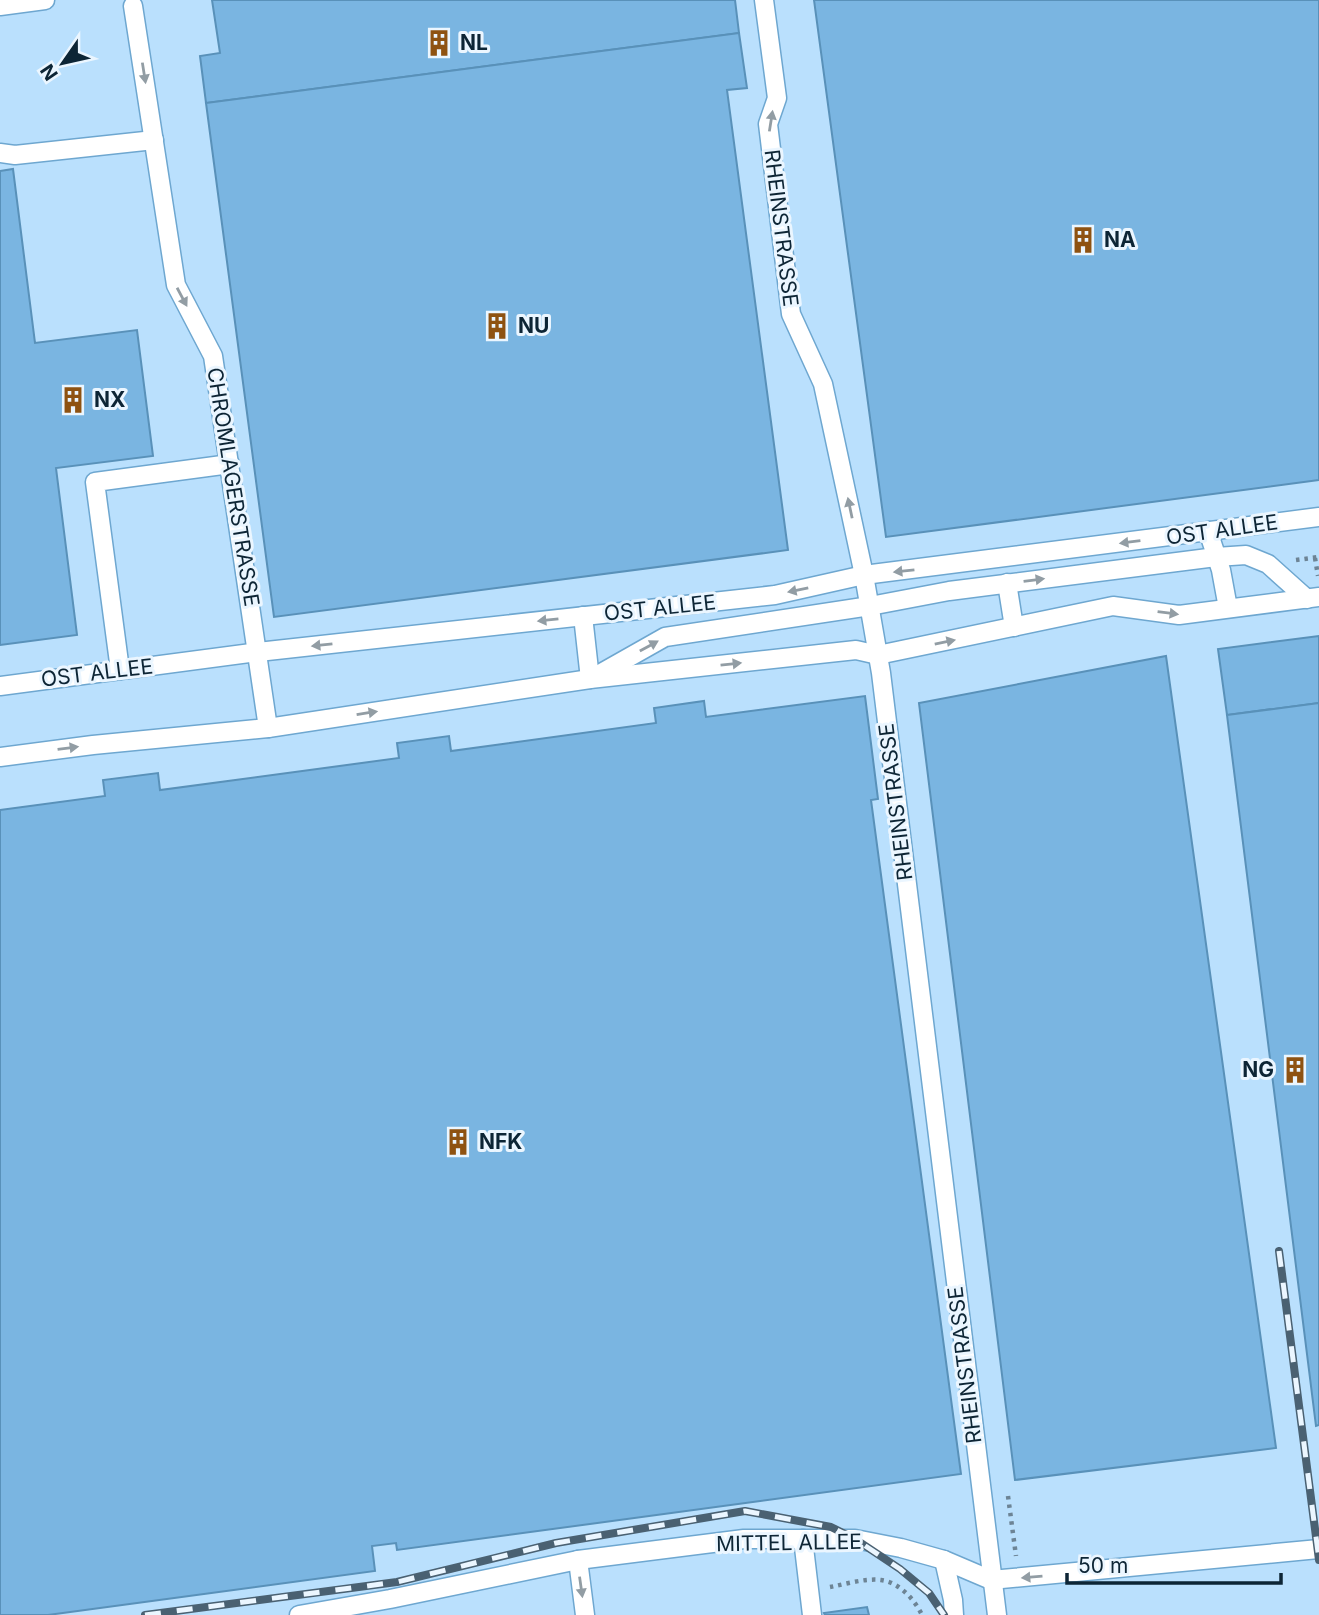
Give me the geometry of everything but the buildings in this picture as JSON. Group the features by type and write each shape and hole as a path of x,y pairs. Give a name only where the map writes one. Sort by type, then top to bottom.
{"lane":[{"path":"0,6 45,0"},
{"name":"RHEINSTRASSE","path":"764,0 777,98 768,124 791,314 823,384 864,575 878,655 997,1615"},
{"name":"CHROMLAGERSTRASSE","path":"131,2 176,285 213,356 268,728"},
{"path":"0,153 15,155 154,140"},
{"path":"120,670 95,482 230,464"},
{"name":"OST ALLEE","path":"0,685 258,652 775,595 864,575 1319,517"},
{"path":"1208,531 1228,608"},
{"path":"590,679 665,637 870,606 949,591 1216,557 1246,555 1268,564 1313,598"},
{"path":"1007,583 1014,627"},
{"path":"0,757 268,728 590,679 856,650 878,655 1113,606 1179,615 1313,598"},
{"path":"583,616 590,679"},
{"name":"MITTEL ALLEE","path":"299,1615 578,1560 744,1539 855,1539 944,1560 991,1580 1319,1549"},
{"path":"803,1539 812,1615"},
{"path":"578,1560 585,1615"},
{"path":"944,1560 954,1600 954,1615"}],"path":[{"path":"1292,561 1317,557 1319,581"},
{"path":"1008,1495 1019,1578"},
{"path":"809,1589 881,1580 897,1586 916,1602 922,1615"}],"shaded area":[{"path":"0,0 1319,0 1319,1615 0,1615"}],"railway":[{"path":"1279,1251 1319,1560"},
{"path":"145,1615 397,1582 556,1543 745,1511 831,1527 855,1539 900,1569 929,1593 944,1615"}],"place":[{"name":"NL","path":"439,43"},
{"name":"NA","path":"1083,240"},
{"name":"NU","path":"497,326"},
{"name":"NX","path":"73,400"},
{"name":"NG","path":"1295,1070"},
{"name":"NFK","path":"458,1142"}]}
